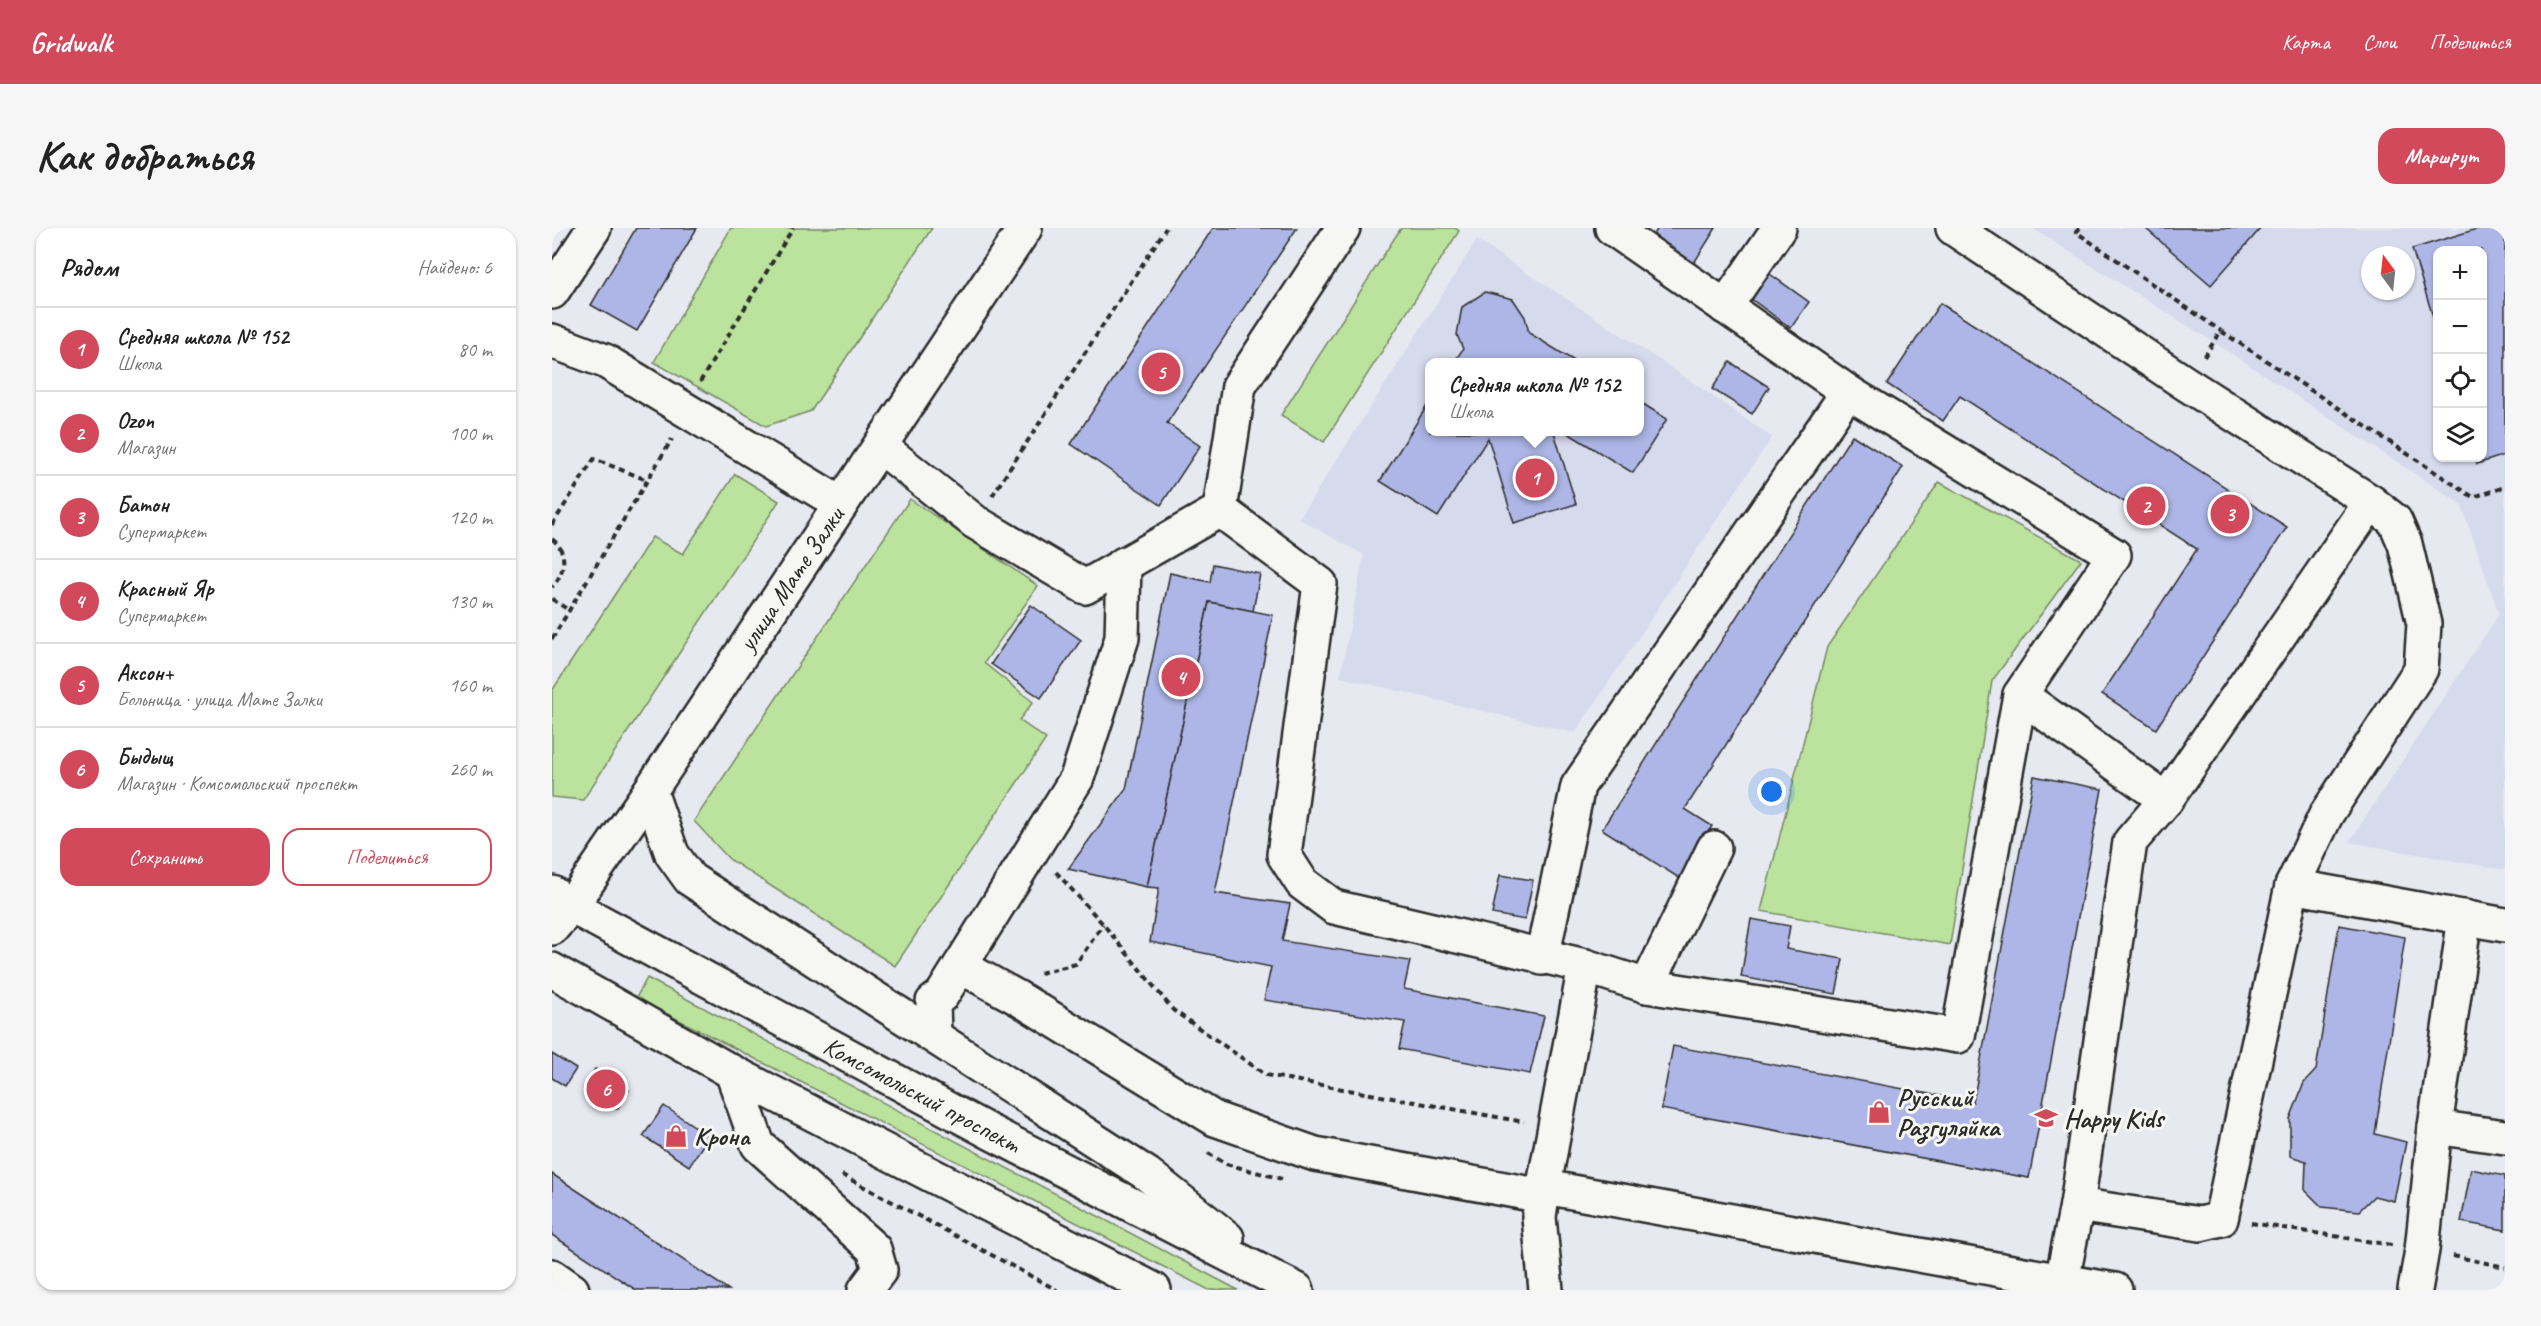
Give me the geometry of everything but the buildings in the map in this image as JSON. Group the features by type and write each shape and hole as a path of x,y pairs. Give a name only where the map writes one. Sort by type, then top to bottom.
{"street":[{"path":"552,292 594,228"},
{"name":"улица Мате Залки","path":"558,909 650,791 1025,228"},
{"path":"1220,510 1239,386 1343,228"},
{"path":"1220,510 1320,584 1284,855 1302,883 1334,907 1542,958 1585,966 1647,986 1958,1035 2020,695 2114,555 1848,392 1612,228"},
{"path":"1725,307 1779,228"},
{"path":"1953,228 2185,383 2371,502 2395,521 2405,544 2424,624 2421,669 2326,816 2292,886 2221,1219 2200,1224 2077,1205"},
{"path":"552,341 605,361 841,504"},
{"path":"1542,958 1578,786 1848,392"},
{"path":"881,447 975,522 1085,587 1220,510"},
{"path":"2062,1281 2077,1205 2130,842 2166,800 2371,502"},
{"path":"934,1035 933,1002 942,995 1077,778 1122,638 1124,564"},
{"path":"2020,695 2166,800"},
{"path":"650,791 672,854 690,879 1147,1174 1291,1287"},
{"path":"1647,986 1714,848"},
{"path":"2292,886 2505,925"},
{"name":"Комсомольский проспект","path":"558,909 1291,1287"},
{"path":"2415,1290 2422,1250 2435,1127 2465,917"},
{"path":"960,966 1018,998 1215,1119 1315,1154 2115,1290"},
{"path":"1546,1290 1539,1217 1553,1127 1585,966"},
{"path":"552,970 732,1072 1154,1290"},
{"path":"732,1072 758,1145 874,1249 880,1270 865,1290"},
{"path":"2435,1127 2505,1137"},
{"path":"552,1276 572,1290"}],"path":[{"path":"553,637 677,432 685,408 793,228"},
{"path":"975,522 1166,228"},
{"path":"2080,228 2076,232 2221,331 2473,497 2505,487"},
{"path":"2185,383 2221,331"},
{"path":"552,525 594,459 647,480"},
{"path":"552,539 562,552 564,564 561,576 552,587"},
{"path":"552,599 570,611"},
{"path":"1056,872 1103,924 1173,1010 1266,1075 1553,1127"},
{"path":"1036,974 1076,964 1103,924"},
{"path":"836,1172 1057,1290"},
{"path":"2221,1219 2422,1250 2505,1267"}],"shaded area":[{"path":"2032,228 2505,228 2505,870 2349,842 2499,614 2461,504 2215,343"},
{"path":"1477,240 1772,437 1575,733 1340,677 1364,555 1299,519"}],"green space":[{"path":"731,228 932,228 811,411 766,426 654,362"},
{"path":"1401,228 1455,228 1459,231 1324,442 1281,415"},
{"path":"735,474 779,501 583,800 552,797 552,691 652,537 683,554"},
{"path":"1939,482 2081,560 1992,681 1950,945 1761,911 1827,647"},
{"path":"910,499 1038,586 984,663 1033,702 1019,720 1046,739 895,966 729,859 694,821"},
{"path":"647,978 1238,1290 1209,1290 636,998"}],"place":[{"name":"Аксон+","path":"1161,372"},
{"name":"Средняя школа № 152","path":"1535,478"},
{"name":"Ozon","path":"2146,506"},
{"name":"Батон","path":"2230,514"},
{"name":"Красный Яр","path":"1181,677"},
{"name":"Быдыщ","path":"606,1089"},
{"name":"Русский Разгуляйка","path":"1879,1112"},
{"name":"Happy Kids","path":"2046,1118"},
{"name":"Крона","path":"676,1136"}]}
